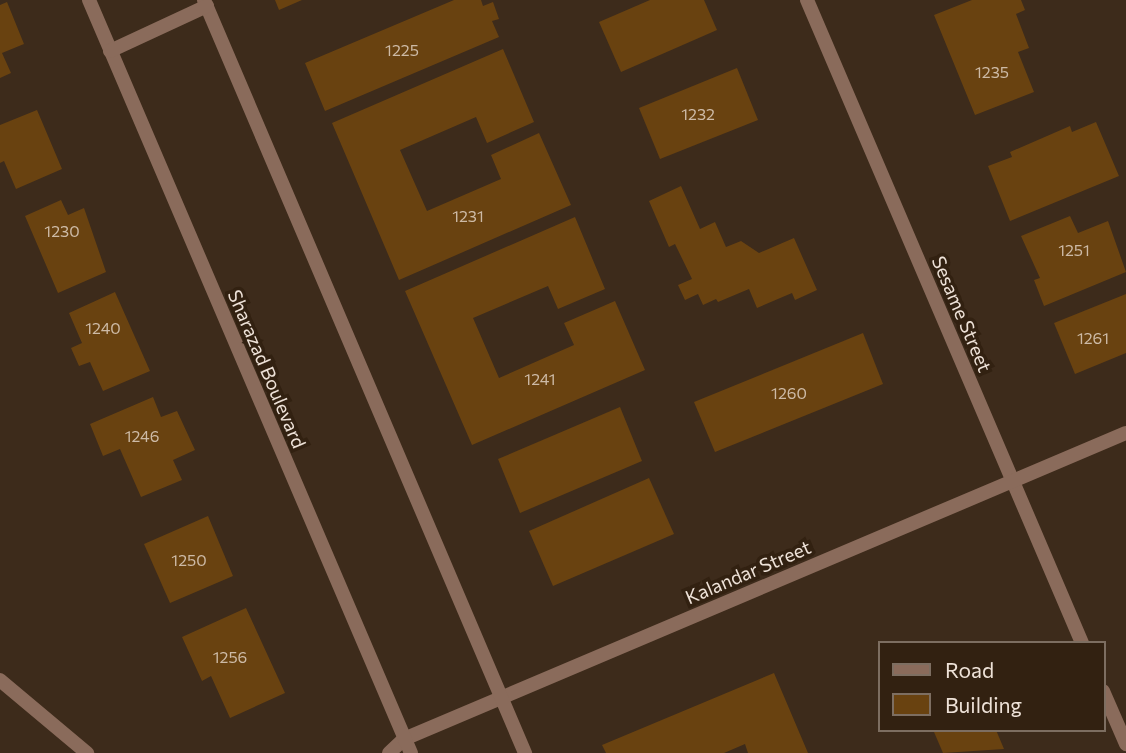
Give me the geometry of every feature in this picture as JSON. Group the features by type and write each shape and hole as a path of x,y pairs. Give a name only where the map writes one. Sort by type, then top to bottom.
{"street":[{"name":"Sharazad Boulevard","path":"89,0 411,753"},
{"name":"Sesame Street","path":"807,0 1081,641"},
{"path":"110,51 205,3 525,753"},
{"name":"Kalandar Street","path":"389,753 404,739 1126,433"},
{"path":"0,680 87,753"},
{"path":"1105,696 1126,744"}],"building":[{"path":"275,0 302,0 279,10"},
{"path":"454,0 481,0 483,6 493,2 499,19 492,21 499,37 325,111 305,63"},
{"path":"650,0 704,0 717,30 621,72 599,22"},
{"path":"972,0 1021,0 1025,10 1016,14 1029,48 1018,52 1034,92 975,115 934,15"},
{"path":"7,2 24,44 2,53 11,73 0,78 0,5"},
{"path":"503,49 534,122 487,143 476,117 400,150 427,211 501,179 491,155 539,133 571,205 399,280 332,123"},
{"path":"737,68 758,120 660,159 639,108"},
{"path":"37,110 62,169 16,189 4,161 0,163 0,125"},
{"path":"1096,122 1119,176 1010,221 988,166 1012,157 1010,152 1070,126 1072,132"},
{"path":"681,186 700,229 715,222 726,247 741,241 759,253 794,238 817,290 795,300 792,293 757,308 749,289 703,305 698,294 685,300 678,285 692,279 675,244 669,247 649,201"},
{"path":"61,200 68,215 84,208 106,272 58,293 25,216"},
{"path":"1070,216 1078,233 1108,221 1126,272 1044,306 1034,280 1040,278 1021,236"},
{"path":"575,217 605,289 558,309 548,286 473,318 499,378 574,345 564,323 615,301 645,370 472,445 405,291"},
{"path":"115,292 150,371 103,391 90,362 79,366 71,348 82,343 69,313"},
{"path":"1126,294 1126,353 1075,374 1054,323"},
{"path":"863,333 883,384 715,452 694,402"},
{"path":"153,397 161,417 177,411 195,450 173,460 182,480 141,497 120,449 103,456 90,424"},
{"path":"620,407 642,461 520,513 498,459"},
{"path":"649,478 674,534 553,586 529,531"},
{"path":"208,516 233,576 170,603 144,544"},
{"path":"246,608 285,693 230,718 211,676 202,681 182,637"},
{"path":"774,673 808,753 748,753 745,744 724,753 606,753 602,745"},
{"path":"934,732 997,732 1004,749 943,753"}]}
